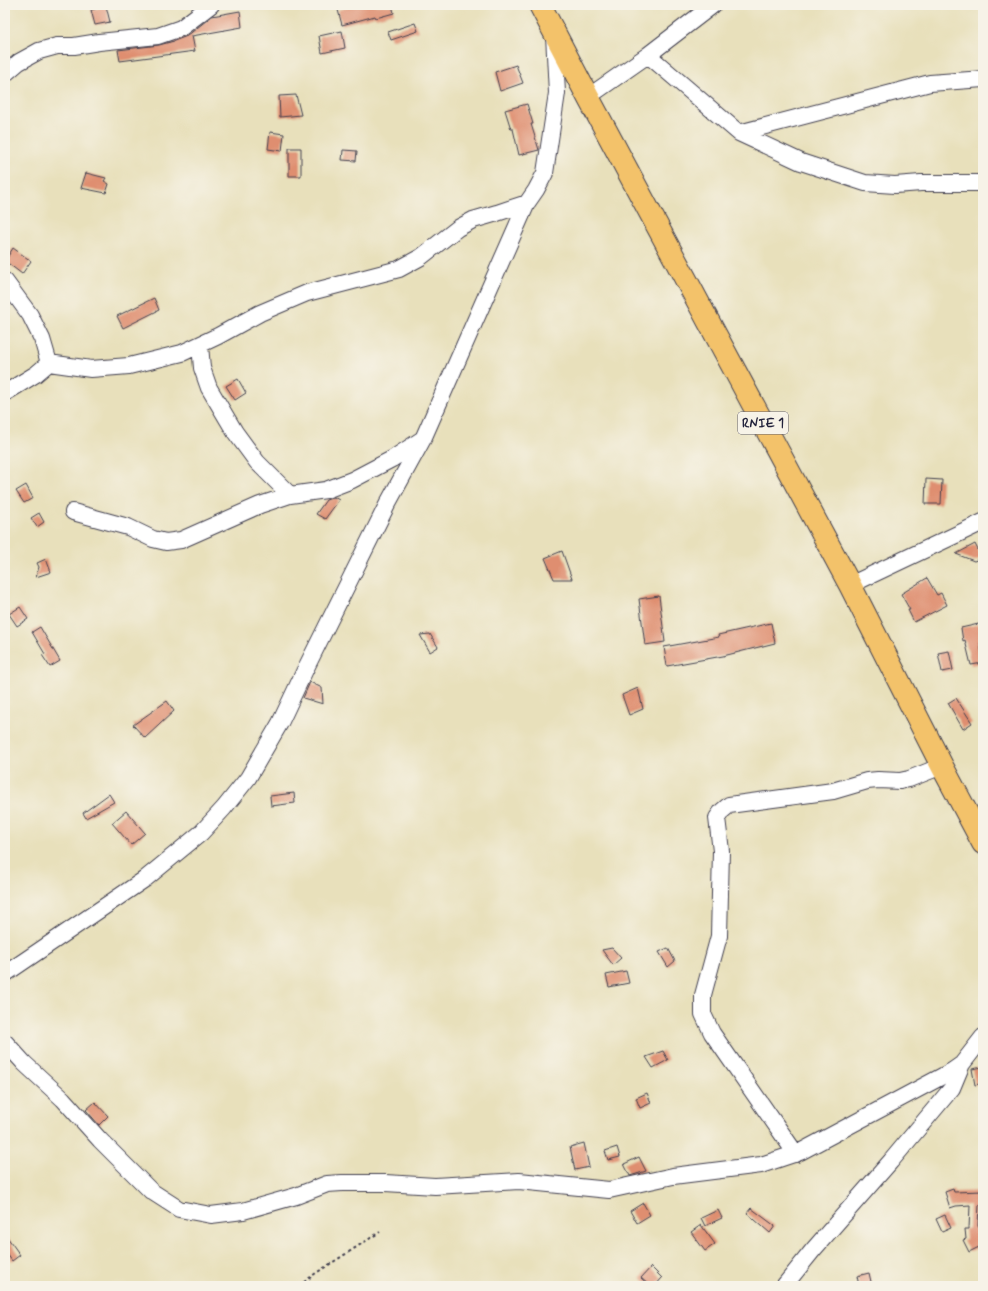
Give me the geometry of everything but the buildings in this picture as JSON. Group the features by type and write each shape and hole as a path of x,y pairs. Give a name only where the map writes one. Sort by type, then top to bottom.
{"highway":[{"name":"RNIE 1","path":"540,5 850,585 983,843"}],"street":[{"path":"5,74 19,62 39,51 57,46 74,46 158,36 181,28 211,5"},
{"path":"588,97 648,55 713,5"},
{"path":"5,974 145,879 201,833 224,808 248,778 280,723 305,670 423,439 526,203 536,190 545,173 557,93 553,29"},
{"path":"648,55 739,133 801,162 865,183 895,185 921,183 983,183"},
{"path":"739,133 930,83 983,79"},
{"path":"49,362 91,369 129,366 182,353 218,336 260,312 307,293 399,269 421,257 458,228 472,220 526,203"},
{"path":"5,281 30,315 42,339 49,362"},
{"path":"200,344 202,368 209,388 235,432 257,462 290,495"},
{"path":"5,393 36,374 49,362"},
{"path":"73,512 128,527 153,539 166,542 181,540 260,505 290,495 326,490 352,480 392,459 423,439"},
{"path":"850,585 983,522"},
{"path":"796,1154 712,1033 703,1014 703,994 719,936 721,851 717,818 728,806 833,791 866,781 900,781 942,766"},
{"path":"784,1286 952,1088 962,1064 983,1037"},
{"path":"5,1042 24,1063 63,1099 100,1140 151,1190 179,1209 211,1215 243,1211 296,1196 328,1184 385,1182 435,1186 520,1181 609,1190 673,1176 761,1165 796,1154 962,1064"}],"path":[{"path":"299,1286 316,1273 380,1232"}]}
